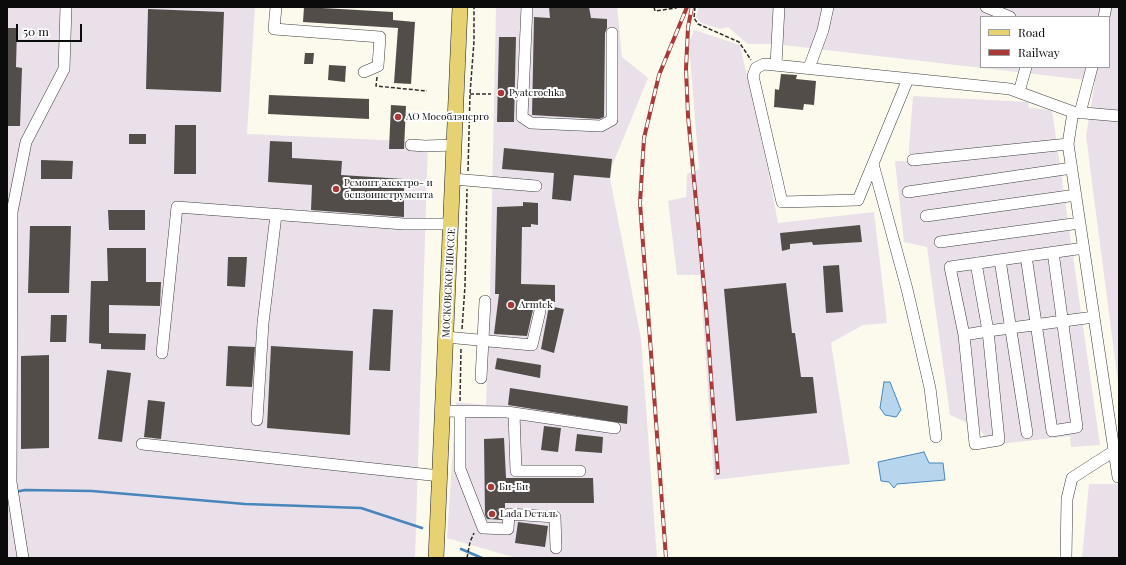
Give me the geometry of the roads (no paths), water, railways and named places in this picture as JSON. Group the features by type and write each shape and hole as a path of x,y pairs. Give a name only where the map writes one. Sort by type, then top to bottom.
{"main road":[{"name":"МОСКОВСКОЕ ШОССЕ","path":"436,558 451,224 460,179 454,145 460,7"}],"lane":[{"path":"23,558 11,482 12,212 26,142 64,69 66,7"},
{"path":"276,7 274,29 380,37 378,66 364,72"},
{"path":"527,7 522,117 531,123 601,126 612,120 612,33"},
{"path":"776,65 779,7"},
{"path":"809,68 823,30 828,7"},
{"path":"986,7 1008,16"},
{"path":"908,79 858,200 782,202 753,76 756,68 764,64 809,68 1010,90 1077,113 1119,116"},
{"path":"1018,92 1026,68"},
{"path":"1092,68 1068,144 1118,477"},
{"path":"913,160 1068,144"},
{"path":"411,145 454,145"},
{"path":"873,164 914,320 930,388 936,437"},
{"path":"908,192 1072,168"},
{"path":"460,179 536,186"},
{"path":"926,216 1076,195"},
{"path":"162,353 177,206 404,224 451,224"},
{"path":"257,420 263,323 276,215"},
{"path":"940,242 1080,223"},
{"path":"976,264 988,331 999,440 975,444 964,335 950,267 1084,248"},
{"path":"1026,256 1052,431 1077,427 1052,252"},
{"path":"1000,260 1012,328 1027,433"},
{"path":"481,378 485,302"},
{"path":"446,338 532,345 540,312"},
{"path":"964,335 1094,317"},
{"path":"443,411 514,413 615,428"},
{"path":"460,411 460,469 483,528 508,529 509,514 555,517 556,548"},
{"path":"514,413 516,471 580,471"},
{"path":"142,444 440,476"},
{"path":"1066,558 1067,500 1072,478 1114,451"}],"water":[{"path":"884,382 890,382 901,410 896,417 885,415 880,408"},
{"path":"924,452 929,463 943,463 945,480 897,484 894,488 889,482 881,481 878,462"}],"waterway":[{"path":"15,492 25,490 92,491 245,504 361,508 422,528"},
{"path":"461,549 482,558"}],"railway":[{"path":"666,558 640,203 644,138 659,75 687,7"},
{"path":"692,7 688,27 686,69 688,116 706,308 718,473"}],"place":[{"name":"Pyaterochka","path":"501,93"},
{"name":"АО Мособлэнерго","path":"398,117"},
{"name":"Ремонт электро- и бензоинструмента","path":"336,189"},
{"name":"Armtek","path":"511,305"},
{"name":"Би-Би","path":"491,487"},
{"name":"Lada Dеталь","path":"492,514"}]}
